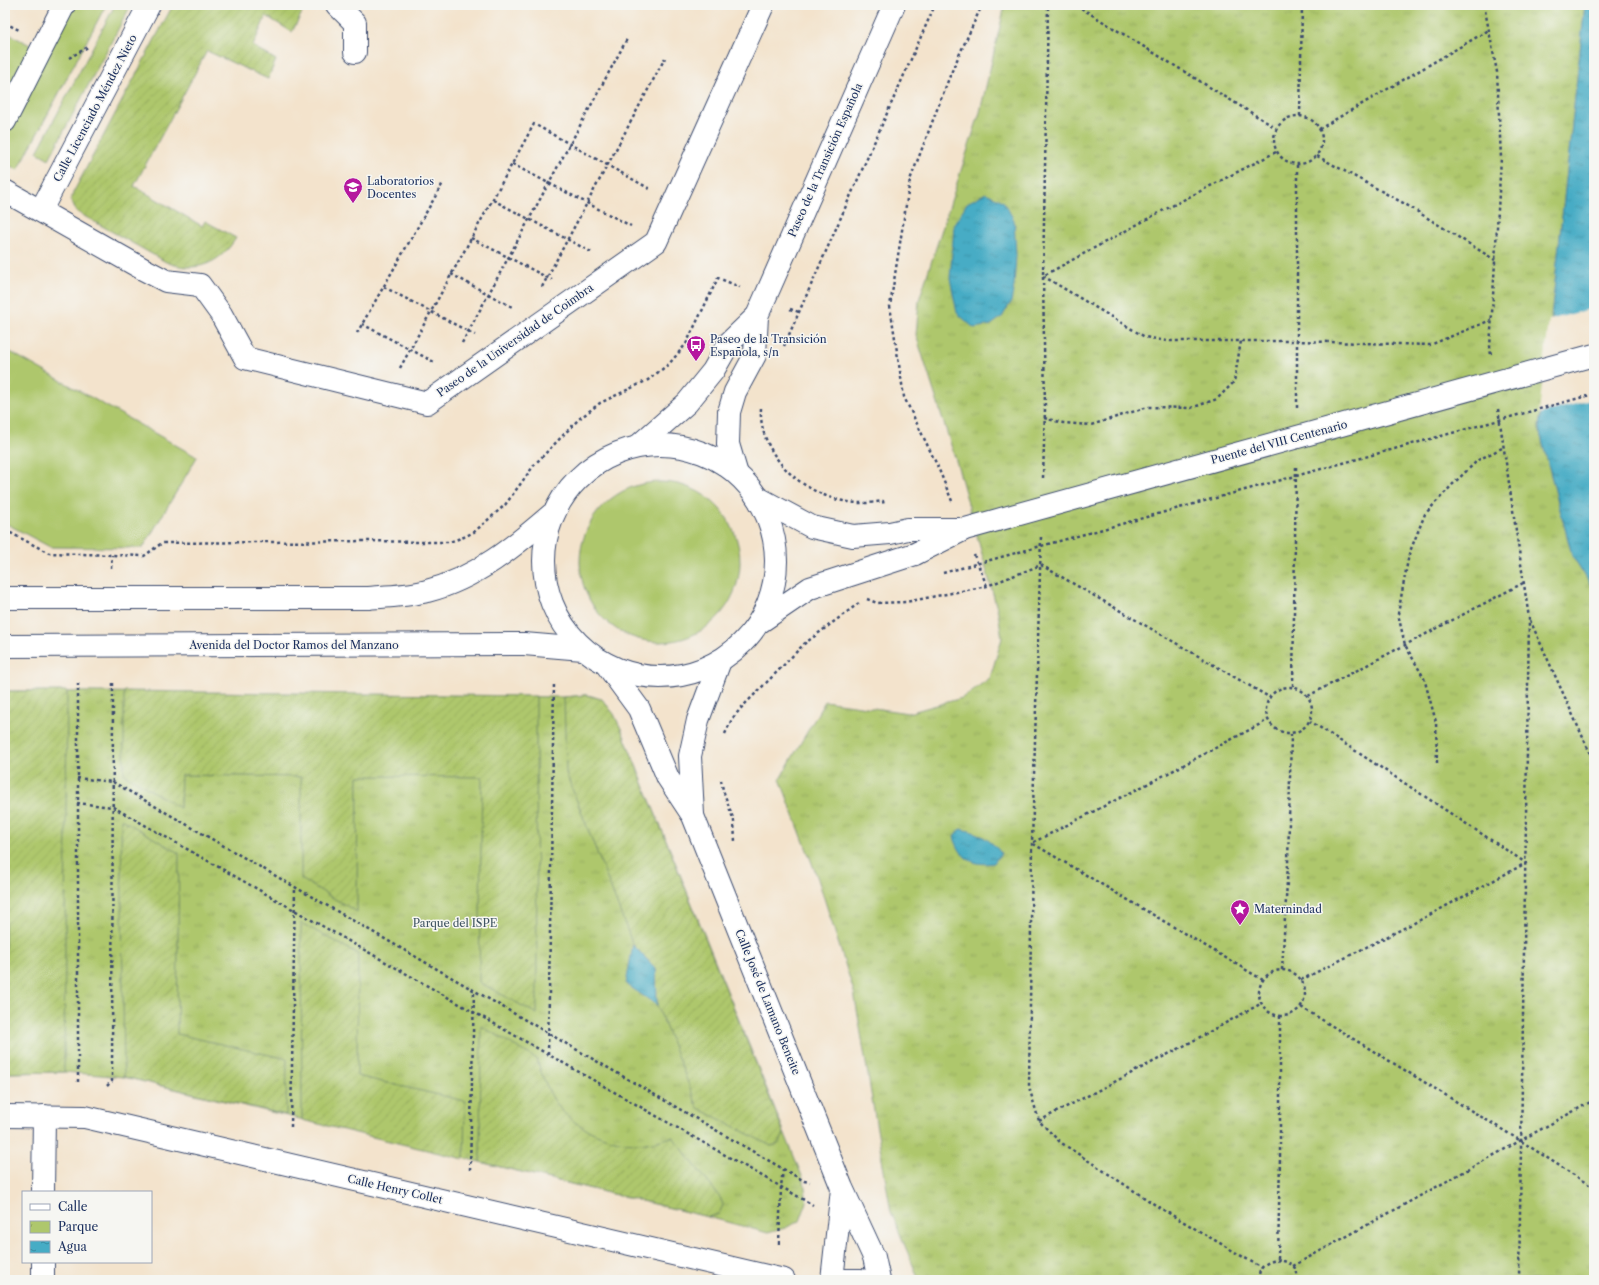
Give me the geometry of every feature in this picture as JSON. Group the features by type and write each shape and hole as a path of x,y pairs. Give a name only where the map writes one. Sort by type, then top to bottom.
{"main road":[{"path":"5,121 64,5"},
{"name":"Calle Licenciado Méndez Nieto","path":"41,210 149,5"},
{"path":"337,5 355,23 355,52"},
{"name":"Paseo de la Universidad de Coimbra","path":"5,191 143,269 166,280 200,285 221,314 246,358 427,403 656,242 763,5"},
{"name":"Paseo de la Transición Española","path":"736,471 728,444 729,412 735,392 754,355 757,316 894,5"},
{"name":"Paseo de la Transición Española","path":"637,447 687,403 713,371 729,343 757,316"},
{"name":"Puente del VIII Centenario","path":"760,622 810,588 915,554 965,529 1594,356"},
{"path":"5,598 369,598 425,592 446,586 476,571 514,546 552,514 576,481 606,460 637,447 669,443 705,452 736,471 760,499 773,529 777,561 772,593 760,622 743,644 720,661 683,676 644,677 606,664 583,649 559,621 545,587 543,550 552,514"},
{"name":"Puente del VIII Centenario","path":"760,499 812,527 853,536 890,533 908,529 965,529"},
{"path":"5,587 26,598"},
{"name":"Avenida del Doctor Ramos del Manzano","path":"5,646 524,644 583,649"},
{"name":"Calle José de Lamano Beneite","path":"693,816 690,756 698,720 720,661"},
{"name":"Calle José de Lamano Beneite","path":"606,664 639,709 668,778 693,816 842,1188 874,1257 880,1280"},
{"name":"Calle Henry Collet","path":"5,1116 85,1117 784,1280"},
{"path":"43,1191 44,1116"},
{"name":"Calle José de Lamano Beneite","path":"832,1280 842,1188"},
{"path":"43,1280 44,1263"},
{"path":"842,1280 861,1280"}],"path":[{"path":"792,310 799,312 935,5"},
{"path":"936,465 904,397 890,306 910,180 951,73 982,5"},
{"path":"1043,480 1044,418 1042,276 1048,5"},
{"path":"1076,5 1276,128"},
{"path":"1300,116 1302,5"},
{"path":"1484,5 1497,72 1501,158 1491,320 1491,356"},
{"path":"1319,129 1488,30"},
{"path":"461,344 627,39"},
{"path":"541,288 665,58"},
{"path":"1300,116 1311,120 1319,129 1322,143 1317,156 1308,162 1297,165 1285,161 1276,152 1273,140 1276,128 1286,118 1300,116"},
{"path":"389,393 410,349 534,124 673,202"},
{"path":"1042,276 1162,211 1276,152"},
{"path":"1317,156 1405,204 1495,260"},
{"path":"512,164 587,202 656,240"},
{"path":"357,333 443,183"},
{"path":"493,200 617,268"},
{"path":"472,238 547,277 579,296"},
{"path":"451,274 539,323"},
{"path":"1042,276 1145,337 1167,341 1297,341 1430,345 1491,320"},
{"path":"5,530 49,553 144,556 162,542 449,542 464,537 480,528 505,506 535,464 579,419 600,403 648,380 669,364 686,344 718,278 739,286"},
{"path":"384,287 502,350"},
{"path":"362,324 442,366"},
{"path":"1044,418 1062,423 1092,425 1148,407 1191,408 1217,399 1234,382 1241,341"},
{"path":"938,574 1594,394"},
{"path":"1497,401 1519,554 1525,582 1529,618 1519,1280"},
{"path":"761,404 763,429 770,448 782,466 796,478 812,489 841,501 864,504 883,501"},
{"path":"1437,763 1436,722 1424,678 1405,645 1398,614 1408,554 1425,514 1478,460 1504,446"},
{"path":"1041,534 1032,843 1029,1087 1039,1121 1060,1142 1160,1208 1262,1268"},
{"path":"111,568 112,555"},
{"path":"870,594 865,598 877,603 906,602 987,586 1041,565"},
{"path":"1041,565 1268,697"},
{"path":"1308,696 1525,582"},
{"path":"723,738 732,719 742,707 804,644 860,602"},
{"path":"1529,618 1594,762"},
{"path":"107,1086 112,1080 113,682"},
{"path":"78,683 78,1083"},
{"path":"548,1054 554,683"},
{"path":"1293,686 1302,690 1308,696 1313,708 1310,721 1302,730 1291,734 1277,730 1268,720 1265,709 1268,697 1279,688 1293,686"},
{"path":"1032,843 1268,720"},
{"path":"1310,721 1526,863"},
{"path":"1282,970 1288,864 1291,734"},
{"path":"720,774 722,790 734,821 735,847"},
{"path":"77,778 113,782 804,1181 815,1183"},
{"path":"77,803 113,807 817,1207"},
{"path":"1032,843 1263,980"},
{"path":"1301,980 1420,920 1526,863"},
{"path":"291,1127 295,887"},
{"path":"1282,970 1292,972 1301,980 1305,994 1301,1007 1292,1014 1280,1016 1269,1012 1262,1004 1259,991 1263,980 1271,973 1282,970"},
{"path":"470,1170 474,990"},
{"path":"1039,1121 1262,1004"},
{"path":"1301,1007 1521,1141 1594,1188"},
{"path":"1278,1260 1280,1016"},
{"path":"1293,1266 1594,1100"},
{"path":"780,1244 781,1187 783,1169"},
{"path":"1259,1280 1262,1268 1269,1262 1278,1260 1286,1261 1293,1266 1298,1277 1297,1280"}],"green space":[{"path":"71,5 106,5 18,170 5,163 5,130"},
{"path":"115,5 131,5 49,159 37,152"},
{"path":"173,5 306,5 292,32 266,16 253,46 276,60 268,79 207,51 134,186 202,226 205,221 236,238 230,247 214,260 197,267 187,267 166,262 77,212 71,200 73,193"},
{"path":"1005,5 1585,5 1539,429 1572,555 1594,590 1594,1280 919,1280 891,1212 854,992 818,879 780,779 825,701 908,713 962,698 990,678 1002,638 998,612 958,467 916,335 919,300 980,112"},
{"path":"5,32 34,47 5,103"},
{"path":"5,349 197,457 143,548 50,547 5,523"},
{"path":"668,482 683,485 698,491 717,505 727,517 734,531 739,546 739,578 734,593 727,607 717,619 705,629 683,639 668,642 652,642 637,639 615,629 603,619 593,607 581,578 580,554 583,539 593,517 603,505 615,495 644,483"},
{"name":"Parque del ISPE","path":"5,691 564,697 586,695 599,699 608,707 616,718 622,731 804,1181 807,1202 800,1221 785,1228 768,1233 708,1217 124,1077 64,1072 5,1073"},
{"path":"5,691 67,691 64,1072 5,1073"},
{"path":"124,691 536,696 537,1014 479,982 482,777 358,776 357,912 301,879 301,777 181,775 180,808 124,774"},
{"path":"586,695 602,699 614,714 622,731 784,1133 780,1143 771,1146 698,1108 657,1005 656,969 633,945 566,773 564,697"},
{"path":"121,819 179,853 177,1034 287,1059 286,1115 124,1077"},
{"path":"301,923 358,954 357,1076 465,1101 464,1159 302,1120"},
{"path":"481,1026 537,1059 554,1100 562,1111 579,1125 601,1136 623,1142 646,1143 673,1137 721,1199 723,1205 719,1214 708,1217 480,1162"}],"water":[{"path":"1585,5 1594,5 1594,590 1572,555 1539,429"},
{"path":"986,193 1003,201 1014,220 1016,255 1014,286 1011,302 1002,317 991,325 974,328 957,313 950,278 954,225 967,203"},
{"path":"960,829 978,834 997,848 1001,853 994,863 986,864 974,862 964,856 960,851 954,837"},
{"path":"633,945 656,969 657,1005 626,984"}],"pier":[{"path":"1594,308 1594,399 1539,414 1549,320"}],"place":[{"name":"Laboratorios Docentes","path":"353,204"},
{"name":"Paseo de la Transición Española, s/n","path":"696,362"},
{"name":"Maternindad","path":"1240,926"}]}
